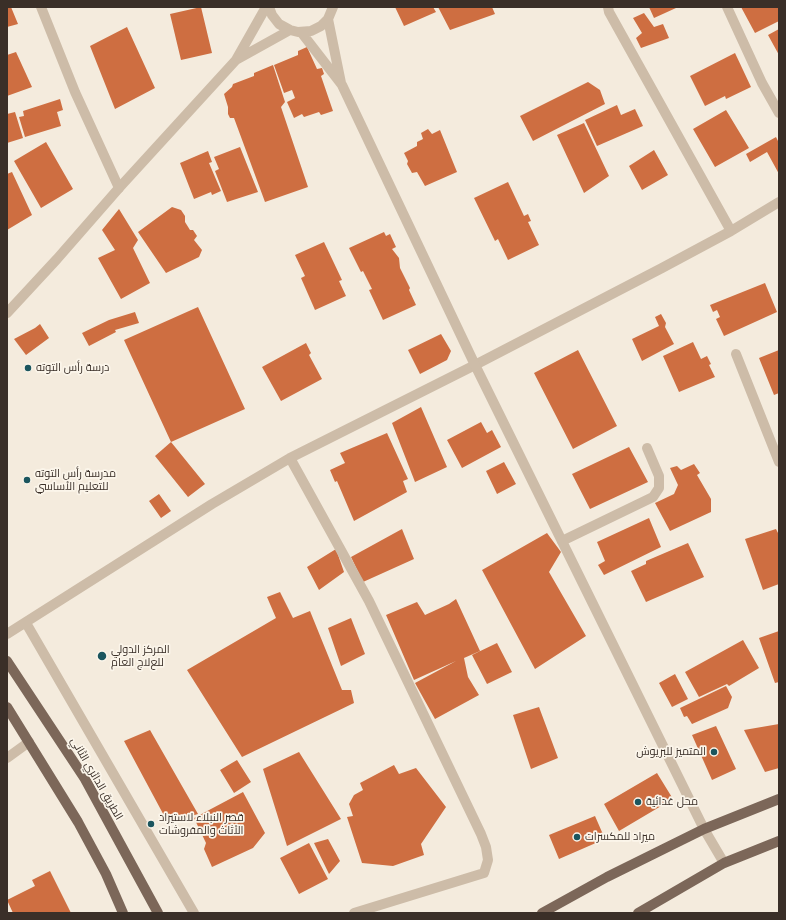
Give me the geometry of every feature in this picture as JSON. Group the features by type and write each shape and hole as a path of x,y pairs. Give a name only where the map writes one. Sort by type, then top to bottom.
{"main road":[{"name":"الطريق الدائري الثاني","path":"7,661 85,779 158,913"},
{"path":"8,710 30,742 78,822 106,874 123,913"},
{"path":"542,913 607,877 704,829 779,799"},
{"path":"638,913 724,863 779,841"}],"street":[{"path":"41,7 75,92 119,188"},
{"path":"7,313 236,60 266,7"},
{"path":"269,7 272,15 279,24 290,30 301,32 311,31 320,26 328,19 333,7"},
{"path":"608,7 609,12 731,231"},
{"path":"727,7 762,83 779,113"},
{"path":"328,19 342,85"},
{"path":"236,60 290,30"},
{"path":"301,32 342,85 475,365 704,829 724,863"},
{"path":"7,634 212,504 290,458 475,365 731,231 779,202"},
{"path":"736,354 779,462"},
{"path":"562,541 653,497 659,488 659,476 647,448"},
{"path":"290,458 369,601 481,834 486,847 488,860 484,873 354,913"},
{"path":"26,623 194,913"},
{"path":"7,758 30,742"}],"building":[{"path":"7,7 11,7 18,24 7,27"},
{"path":"201,7 212,53 181,60 170,14"},
{"path":"395,7 433,7 436,12 404,26"},
{"path":"438,7 492,7 495,14 450,30"},
{"path":"649,7 676,7 676,8 654,18"},
{"path":"741,7 779,7 779,21 755,33"},
{"path":"644,13 654,27 663,24 669,38 641,48 636,38 642,33 633,18"},
{"path":"127,27 155,88 115,109 90,46"},
{"path":"779,29 779,55 768,35"},
{"path":"307,47 317,69 322,68 324,74 321,76 333,111 321,115 319,112 304,117 302,114 294,118 287,102 295,98 292,90 284,93 274,65 298,55 298,51"},
{"path":"16,52 32,87 7,96 7,55"},
{"path":"735,53 751,87 726,99 725,96 705,106 690,76"},
{"path":"273,65 285,102 281,107 308,187 265,202 234,118 230,118 228,114 228,107 224,94 232,87 233,84 254,76 254,73"},
{"path":"588,82 600,90 605,104 533,141 520,116"},
{"path":"60,99 63,110 57,112 61,126 25,137 19,117 24,116 23,111"},
{"path":"617,105 621,115 635,109 643,126 597,146 585,120"},
{"path":"726,110 749,148 715,167 693,129"},
{"path":"15,112 23,138 7,143 7,114"},
{"path":"584,123 609,176 584,193 557,135"},
{"path":"428,129 432,134 440,130 457,172 425,186 417,172 412,173 407,164 408,161 404,153 417,146 417,142 423,139 421,133"},
{"path":"776,137 779,143 779,174 767,152 750,162 746,154"},
{"path":"46,142 73,189 41,208 14,161"},
{"path":"240,147 258,192 227,202 215,171 219,169 214,157"},
{"path":"654,150 668,175 642,190 629,166"},
{"path":"208,151 212,162 209,163 221,191 212,195 211,192 194,199 180,163"},
{"path":"12,172 32,215 7,230 7,174"},
{"path":"508,182 524,216 528,214 531,221 528,222 539,245 508,260 498,239 495,241 474,198"},
{"path":"172,207 181,210 185,216 185,222 190,230 193,230 197,236 194,240 202,250 199,257 166,273 138,232"},
{"path":"119,209 138,240 133,248 150,283 121,299 98,258 115,250 102,230"},
{"path":"384,232 386,236 390,234 396,247 392,249 399,258 400,268 410,288 409,290 416,305 383,320 369,290 372,289 363,271 361,272 349,248"},
{"path":"324,242 342,280 339,281 346,296 315,310 301,278 305,276 295,255"},
{"path":"765,283 777,312 724,336 716,319 720,317 717,310 713,312 710,305"},
{"path":"198,307 245,409 171,442 124,340"},
{"path":"135,312 139,323 115,330 116,332 89,346 82,333 109,320"},
{"path":"661,314 666,323 665,327 674,344 642,361 632,339 659,326 655,317"},
{"path":"40,324 49,338 26,355 14,339"},
{"path":"441,334 451,351 447,360 420,374 408,350"},
{"path":"693,342 701,359 707,356 711,364 709,365 715,377 679,392 663,356"},
{"path":"306,343 311,353 309,355 322,379 281,401 262,367"},
{"path":"578,350 617,426 573,449 534,373"},
{"path":"779,350 779,393 774,395 759,358"},
{"path":"421,407 447,467 415,482 392,423"},
{"path":"481,422 487,433 492,430 501,447 462,468 447,440"},
{"path":"387,433 408,479 403,481 407,492 354,521 337,481 335,482 330,470 345,463 340,453"},
{"path":"171,442 205,484 188,497 155,456"},
{"path":"629,447 648,482 590,509 572,474"},
{"path":"504,462 516,484 497,494 486,471"},
{"path":"694,464 700,473 697,475 711,499 711,512 670,531 655,503 674,494 678,485 670,468 677,466 681,470"},
{"path":"159,494 171,511 161,518 149,501"},
{"path":"649,518 661,547 604,575 598,565 605,561 597,542"},
{"path":"402,529 414,559 363,582 351,557"},
{"path":"776,529 779,535 779,584 763,590 745,539"},
{"path":"547,533 561,552 549,572 586,636 535,669 482,570"},
{"path":"688,543 704,577 646,602 631,571 646,564 646,561"},
{"path":"336,549 344,572 319,590 307,567"},
{"path":"280,592 293,618 310,611 342,690 351,690 354,703 242,757 187,670 276,618 267,597"},
{"path":"456,599 480,651 464,658 468,677 479,695 435,719 415,683 456,661 414,680 386,615 417,602 425,615 449,604"},
{"path":"351,618 365,654 341,666 328,628"},
{"path":"779,631 779,682 775,683 759,638"},
{"path":"743,640 759,668 729,686 727,684 699,697 685,672"},
{"path":"497,643 512,672 487,684 472,655"},
{"path":"675,674 688,699 672,707 659,683"},
{"path":"726,686 732,697 728,708 692,724 687,716 684,717 680,708"},
{"path":"539,707 558,758 531,769 513,715"},
{"path":"779,724 779,768 765,772 744,730"},
{"name":"المتميز للبريوش","path":"716,726 736,769 712,780 692,735"},
{"path":"150,730 198,814 168,823 124,741"},
{"path":"299,752 341,819 287,846 263,769"},
{"path":"237,760 251,782 234,793 220,770"},
{"path":"394,765 399,774 416,768 446,807 421,844 424,855 393,866 362,863 347,817 353,816 349,804 354,795 363,790 360,783"},
{"name":"محل غدائية","path":"657,773 673,799 619,831 604,804"},
{"path":"243,792 265,833 253,848 212,867 204,849 206,843 194,818"},
{"name":"ميراد للمكسرات","path":"595,816 605,839 559,859 549,835"},
{"path":"328,839 340,861 329,874 314,843"},
{"path":"309,843 328,879 299,894 280,858"},
{"path":"50,871 71,913 13,913 7,900 35,886 32,880"}],"place":[{"name":"درسة رأس التوته","path":"28,368"},
{"name":"مدرسة رأس التوته للتعليم الأساسي","path":"27,480"},
{"name":"المركز الدولي للعﻻج العام","path":"102,656"},
{"name":"المتميز للبريوش","path":"714,752"},
{"name":"محل غدائية","path":"638,802"},
{"name":"قصر النبلاء ﻻستيراد اﻷثاث والمفروشات","path":"151,824"},
{"name":"ميراد للمكسرات","path":"577,837"}]}
